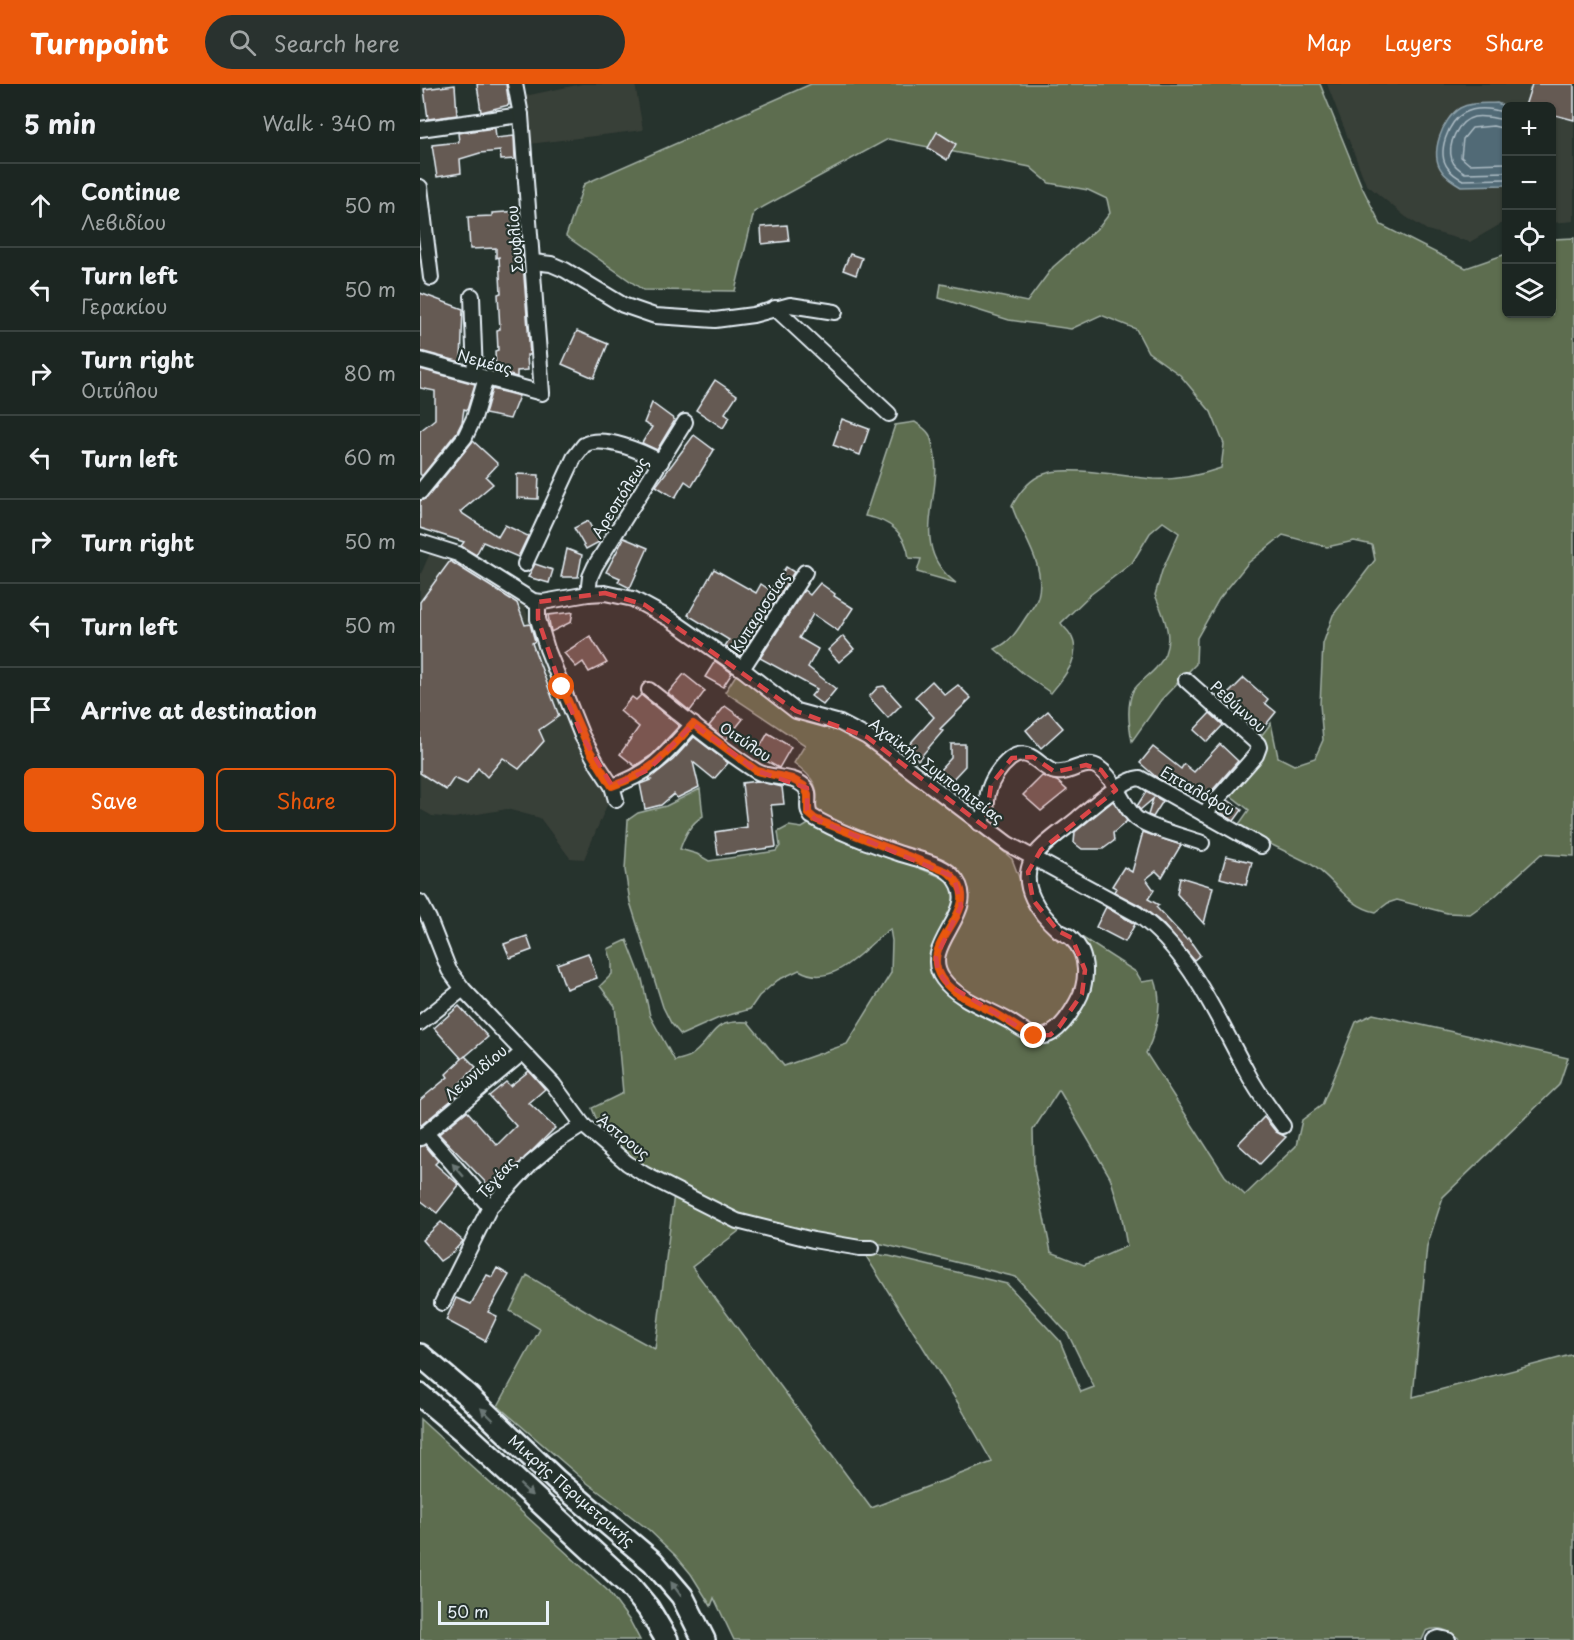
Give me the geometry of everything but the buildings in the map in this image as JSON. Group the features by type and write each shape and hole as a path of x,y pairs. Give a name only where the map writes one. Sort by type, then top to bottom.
{"main road":[{"name":"Μικρής Περιμετρικής","path":"420,1355 467,1395 556,1480 653,1562 681,1596 704,1640"},
{"name":"Μικρής Περιμετρικής","path":"420,1395 463,1431 629,1585 648,1608 667,1640"}],"street":[{"name":"Σουφλίου","path":"515,84 520,115 533,262 542,393"},
{"path":"420,129 520,115"},
{"path":"420,187 431,278"},
{"path":"533,262 557,267 623,305 655,316 715,320 753,315 775,308 798,305 835,312"},
{"path":"420,492 465,437 474,418 480,376 472,296"},
{"path":"775,308 889,414"},
{"name":"Νεμέας","path":"420,360 542,393"},
{"name":"Αρεοπόλεως","path":"588,594 595,566 685,422"},
{"path":"525,564 577,454 585,444 597,441 613,444 661,462"},
{"path":"420,542 458,554 527,598 538,602 537,619 562,687 590,751 612,786 616,800"},
{"name":"Κυπαρισσίας","path":"742,669 805,572"},
{"name":"Αχαϊκής Συμπολιτείας","path":"538,602 588,594 615,594 645,605 670,619 742,669 796,711 840,723 867,737 1008,844 1137,914 1174,950 1201,987 1252,1082 1283,1126"},
{"name":"Ρεθύμνου","path":"1186,680 1259,747 1256,755 1204,814"},
{"name":"Οιτύλου","path":"649,690 757,771 792,779 804,786 808,791 807,810 811,816 881,846 940,867 954,877 960,891 961,906 936,957 938,971 948,985 967,999 1029,1034 1041,1037 1050,1035 1059,1028 1072,1010 1084,987 1086,970 1072,938 1058,931 1030,894 1027,876 1033,857"},
{"path":"612,786 637,777 648,770 693,724"},
{"path":"979,823 986,814 989,790 994,778 1010,760 1017,756 1033,757 1055,772 1064,772 1082,766 1096,766 1104,773 1123,803 1140,822 1202,843"},
{"name":"Επταλόφου","path":"1033,857 1096,803 1132,780 1140,778 1261,846"},
{"name":"Άστρους","path":"420,902 449,970 462,989 553,1084 583,1125 627,1163 723,1215 762,1228 813,1240 873,1248"},
{"path":"420,1023 462,989"},
{"name":"Λεωνιδίου","path":"423,1136 522,1053"},
{"name":"Τεγέας","path":"442,1303 490,1207 531,1163 556,1142 583,1125"},
{"path":"423,1136 490,1207"},
{"path":"1434,1640 1439,1638 1448,1640"}],"highlighted area":[{"path":"605,593 645,605 796,711 867,737 985,827 991,785 1012,758 1033,757 1055,772 1086,765 1101,770 1116,790 1041,850 1028,872 1033,900 1058,931 1072,938 1085,970 1082,994 1059,1027 1050,1035 1034,1036 948,985 938,971 936,957 961,906 954,877 815,819 807,810 807,788 757,771 693,724 648,770 612,786 582,736 556,673 538,619 538,602"}],"shaded area":[{"path":"582,84 635,84 643,130 529,144 525,96"},
{"path":"1327,84 1574,84 1574,221 1556,223 1556,102 1502,102 1502,223 1470,242 1427,230 1406,217 1366,184"},
{"path":"431,551 454,556 523,602 568,722 605,789 607,805 584,859 570,858 540,818 507,809 454,818 432,816 420,809 420,576"}],"green space":[{"path":"811,84 1320,84 1361,185 1381,225 1466,268 1502,255 1502,318 1556,318 1556,239 1574,238 1574,856 1541,854 1494,897 1470,914 1447,913 1397,900 1388,903 1376,912 1356,904 1309,863 1237,827 1249,810 1221,788 1271,723 1278,757 1294,765 1315,758 1323,740 1320,704 1323,644 1333,615 1375,560 1372,545 1354,541 1327,547 1283,535 1248,563 1219,599 1197,638 1196,664 1161,700 1132,741 1129,703 1133,691 1162,659 1168,641 1166,623 1155,595 1162,571 1179,533 1163,522 1150,533 1132,563 1090,595 1061,623 1074,642 1074,658 1051,693 1025,675 995,649 1013,636 1038,597 1040,585 1036,562 1012,506 1029,483 1039,476 1054,472 1081,471 1171,479 1221,468 1224,444 1211,412 1180,375 1148,352 1136,329 1101,315 1071,329 1009,320 939,298 941,284 1027,302 1053,267 1100,226 1110,213 1107,199 1088,190 1049,183 1030,167 888,139 754,212 735,291 643,290 566,236 584,184"},
{"path":"915,422 930,435 936,465 930,518 933,552 941,568 956,583 917,572 921,559 909,558 904,541 895,529 889,524 865,516 895,425"},
{"path":"739,670 837,728 860,737 1012,859 1026,896 1058,941 1069,929 1136,972 1142,982 1155,980 1159,999 1158,1017 1146,1053 1225,1176 1245,1195 1296,1146 1302,1120 1322,1105 1356,1022 1373,1014 1568,1058 1559,1085 1443,1197 1427,1246 1413,1397 1574,1354 1574,1640 1461,1640 1448,1632 1436,1629 1426,1631 1422,1640 734,1640 714,1598 711,1606 691,1574 676,1556 649,1530 586,1482 498,1406 540,1329 510,1311 527,1275 655,1349 674,1194 743,1228 692,1267 871,1508 992,1462 958,1403 864,1253 889,1256 1007,1284 1060,1341 1081,1392 1094,1387 1068,1334 1016,1277 882,1244 853,1243 758,1225 642,1168 602,1133 592,1108 623,1093 615,1006 600,986 612,974 612,962 608,949 627,940 642,979 650,1016 675,1061 691,1055 720,1026 735,1022 748,1022 784,1066 847,1044 891,973 890,929 848,964 836,971 825,975 812,975 799,970 778,980 759,996 750,1009 719,1018 681,1035 671,1023 663,1007 630,902 625,870 628,820 638,813 666,806 700,789 703,816 688,830 680,849 697,854 709,861 776,851 780,846 778,832 789,826 802,828 810,823 941,877 949,882 956,896 965,890 907,852 813,812 817,797 814,784 794,763 805,745 725,692","holes":["1059,1090 1110,1177 1121,1213 1127,1246 1084,1265 1051,1252 1034,1169 1033,1130"]},
{"path":"420,1419 607,1590 630,1621 640,1640 420,1640"}],"water":[{"path":"1497,103 1502,105 1502,185 1461,186 1446,176 1438,164 1437,146 1443,128 1460,108 1473,104"}],"route":[{"path":"562,687 582,736 612,786 637,777 648,770 693,724 757,771 792,779 804,786 808,791 807,810 815,819 948,872 958,884 961,906 936,957 938,971 948,985 967,999 1034,1036"}]}
